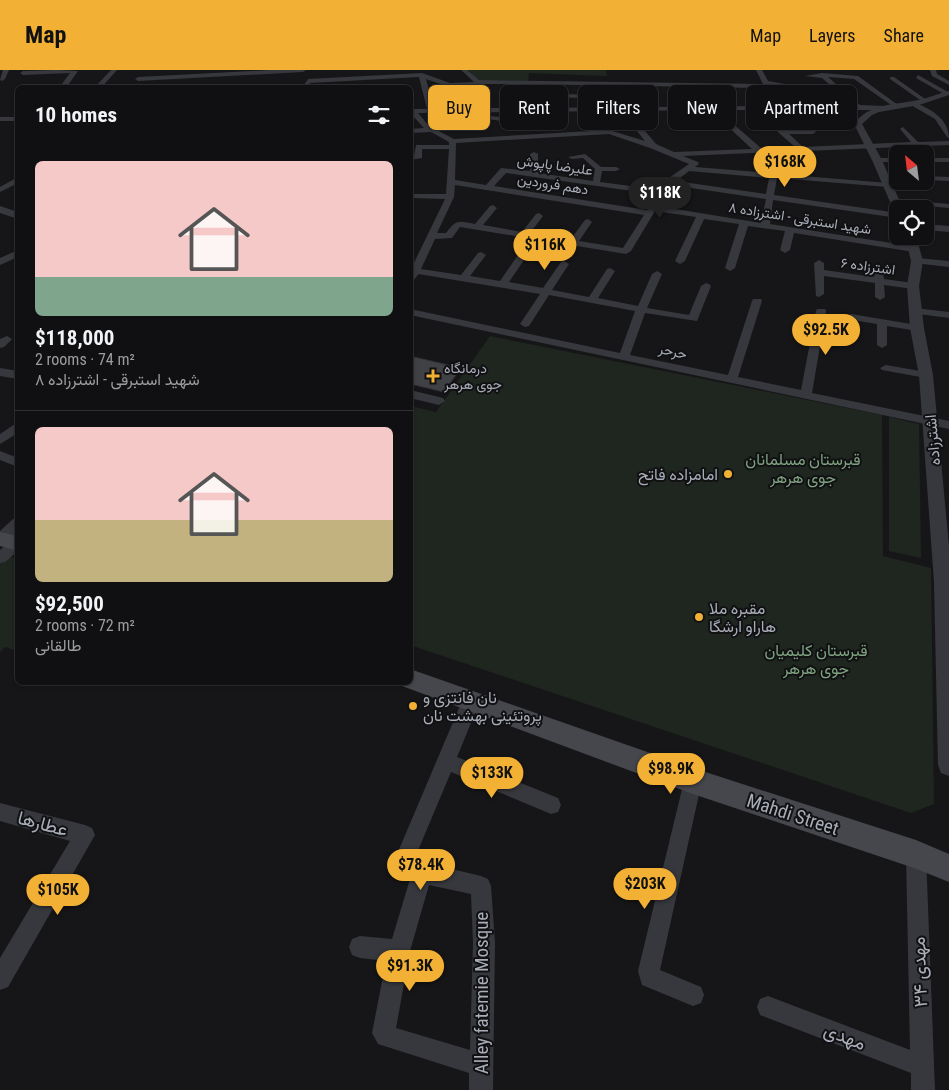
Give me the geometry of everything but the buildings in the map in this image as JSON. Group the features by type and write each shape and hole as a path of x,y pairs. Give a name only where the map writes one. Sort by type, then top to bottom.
{"main road":[{"name":"Mahdi Street","path":"413,680 692,781 916,854 949,868"}],"street":[{"path":"2,79 6,70"},
{"path":"100,85 114,70"},
{"path":"146,70 137,81 178,77 210,79 250,72 303,70"},
{"path":"173,82 185,70"},
{"path":"464,70 476,85"},
{"path":"830,70 840,77 856,76 896,106"},
{"path":"933,70 934,75 949,83"},
{"path":"24,73 75,71 64,85"},
{"path":"306,85 308,81 424,73 449,85 475,81"},
{"path":"338,78 379,78 424,73"},
{"path":"424,73 428,100"},
{"path":"761,73 777,76"},
{"path":"761,73 766,85"},
{"path":"808,76 837,75"},
{"path":"823,76 858,107 884,108 913,104 948,93"},
{"path":"918,77 948,93"},
{"path":"379,78 380,85"},
{"path":"892,78 925,101"},
{"path":"453,79 561,83 782,84"},
{"path":"418,88 425,88"},
{"path":"936,97 949,103"},
{"path":"568,98 574,110"},
{"path":"913,104 938,118 948,135"},
{"path":"884,108 862,118 858,124 888,179 895,200"},
{"path":"490,110 499,110"},
{"path":"490,118 499,110"},
{"path":"568,110 578,110"},
{"path":"413,111 428,111"},
{"path":"413,112 428,127"},
{"path":"857,114 862,118"},
{"path":"490,118 500,120"},
{"path":"413,122 422,121"},
{"path":"903,129 916,144"},
{"path":"413,131 431,130 452,144"},
{"path":"431,236 449,236 458,224 626,251 660,195 656,192 694,164 648,139 640,130"},
{"path":"736,130 758,150"},
{"path":"413,158 418,158 419,147 609,132 655,142"},
{"path":"782,132 813,132"},
{"path":"782,132 800,148"},
{"path":"586,134 594,142"},
{"path":"937,134 948,135"},
{"path":"675,154 949,143"},
{"path":"413,271 450,197 452,144"},
{"path":"765,226 775,176 778,149"},
{"path":"534,154 534,175"},
{"path":"572,157 585,156 599,169 616,169"},
{"path":"877,160 889,160"},
{"path":"934,160 949,160"},
{"path":"588,191 599,169"},
{"path":"687,169 775,176 888,179"},
{"name":"علیرضا پاپوش","path":"488,188 504,170 534,175 588,191 656,192"},
{"path":"934,178 949,179"},
{"path":"0,180 15,179"},
{"path":"0,190 15,181"},
{"name":"دهم فروردین","path":"452,182 488,188 588,191 651,211"},
{"path":"669,182 889,215"},
{"path":"413,191 417,185"},
{"path":"413,196 450,197"},
{"path":"934,206 949,206"},
{"path":"477,227 493,208"},
{"path":"0,210 15,214"},
{"name":"شهید استبرقی - اشترزاده ۸","path":"651,211 705,214 744,223 914,249 949,264"},
{"path":"680,261 705,214"},
{"path":"524,235 539,216"},
{"path":"572,242 588,222"},
{"path":"730,268 744,223"},
{"path":"934,228 949,229"},
{"path":"784,250 790,230"},
{"name":"اشترزاده","path":"914,249 913,286 915,311 926,375 946,583 949,765"},
{"path":"3,265 15,255"},
{"path":"464,278 481,255"},
{"path":"503,284 521,257"},
{"path":"525,324 564,264"},
{"name":"اشترزاده ۶","path":"819,294 819,267 879,281 913,286"},
{"path":"878,270 880,297"},
{"path":"592,300 610,271"},
{"path":"413,273 503,284 693,319 706,286"},
{"path":"624,356 657,274"},
{"path":"732,379 757,301"},
{"path":"915,311 949,315"},
{"path":"806,396 820,312"},
{"name":"حرحر","path":"413,313 949,425"},
{"path":"851,317 917,328"},
{"path":"882,323 882,345"},
{"path":"886,368 926,375"},
{"path":"0,372 15,374"},
{"path":"413,395 439,401"},
{"path":"0,440 15,428"},
{"path":"0,455 15,462"},
{"path":"0,558 15,529"},
{"name":"Alley fatemie Mosque","path":"471,701 402,866 422,873 481,886 484,942 481,1090"},
{"path":"446,761 551,805"},
{"path":"692,781 649,972 650,977 693,995"},
{"name":"عطارها","path":"0,812 85,835 0,979"},
{"name":"مهدی ۳۴","path":"916,854 923,1090"},
{"path":"422,873 399,951 383,1028 386,1036 482,1065"},
{"path":"360,947 399,951"},
{"name":"مهدی","path":"768,1007 922,1066"}],"green space":[{"path":"464,70 606,70 607,76 529,73 528,81 476,80"},
{"name":"قبرستان کلیمیان جوی هرهر","path":"490,336 882,415 883,556 931,568 934,804 911,813 413,646 413,407 436,412"},
{"path":"889,417 919,424 921,558 889,551"},
{"path":"8,556 15,558 15,650 5,647 0,652 0,562"}],"place":[{"name":"درمانگاه جوی هرهر","path":"433,376"},
{"name":"امامزاده فاتح","path":"728,474"},
{"name":"مقبره ملا هاراو ارشگا","path":"699,617"},
{"name":"نان فانتزی و پروتئینی بهشت نان","path":"413,706"}],"park label":[{"name":"قبرستان مسلمانان جوی هرهر","path":"803,468"}]}
